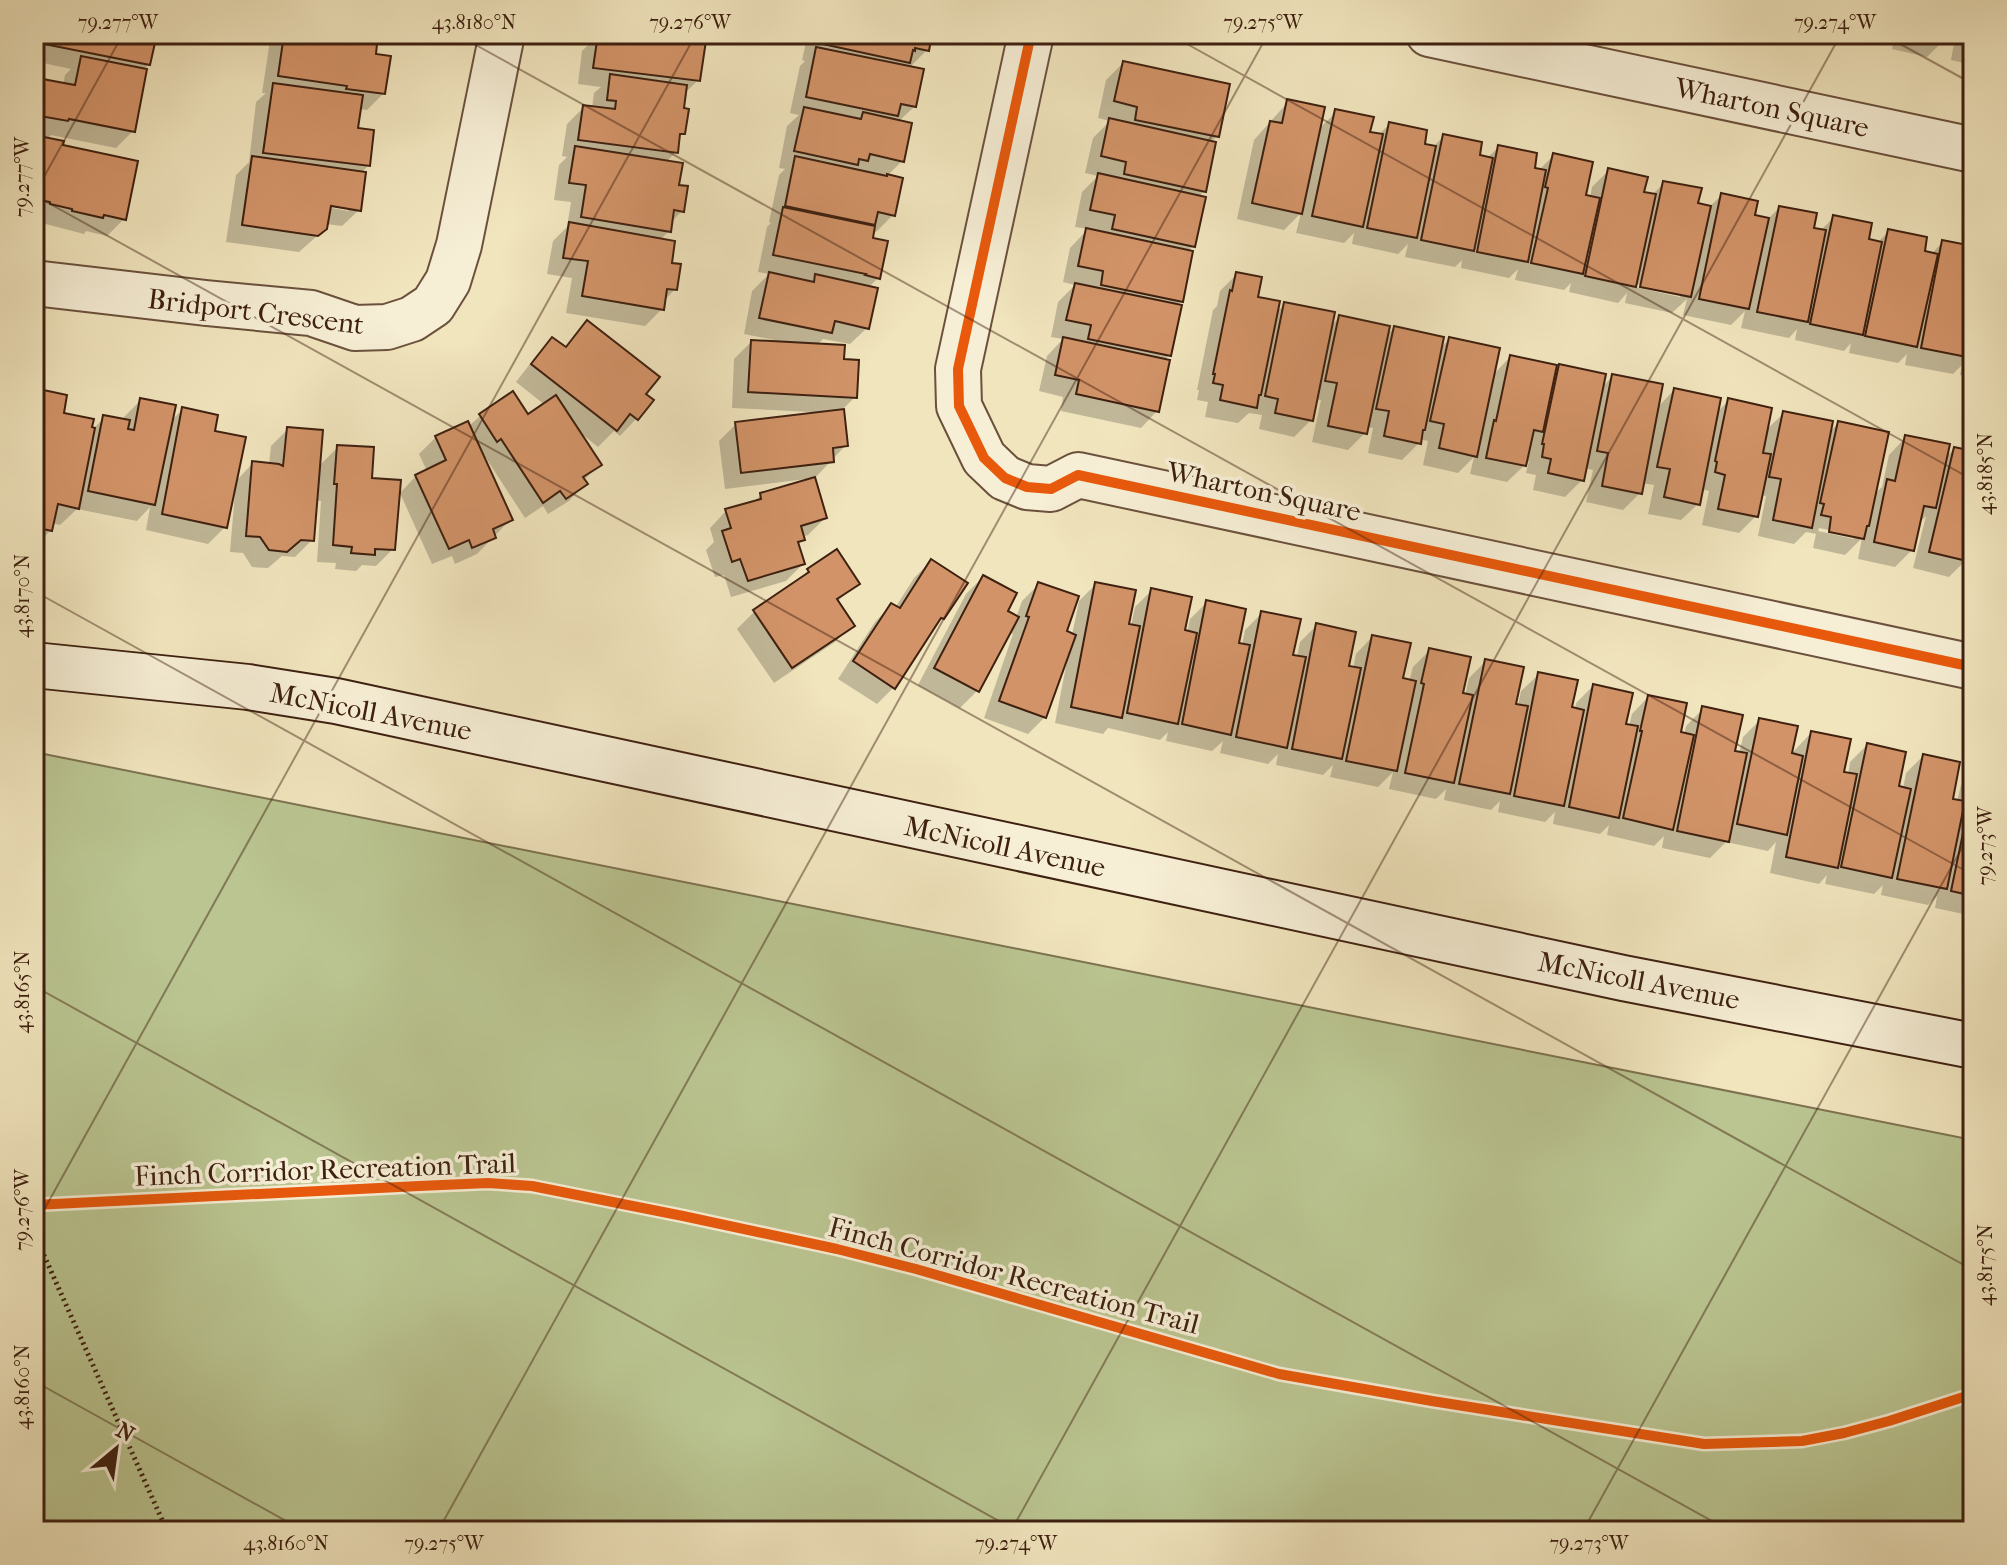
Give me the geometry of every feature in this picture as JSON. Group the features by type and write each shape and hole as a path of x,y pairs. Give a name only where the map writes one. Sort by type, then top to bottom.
{"street":[{"name":"Bridport Crescent","path":"34,283 311,313 355,328 387,327 412,319 433,305 452,269 502,34"},
{"name":"Wharton Square","path":"1031,34 958,369 959,406 984,458 1005,478 1027,487 1051,489 1078,475 1973,667"},
{"name":"Wharton Square","path":"1429,34 1973,150"},
{"name":"McNicoll Avenue","path":"34,665 248,687 336,701 1623,978 1973,1046"}],"path":[{"path":"34,1233 167,1531"}],"green space":[{"path":"34,752 1973,1140 1973,1531 34,1531"}],"building":[{"path":"46,34 157,34 150,65 44,44"},
{"path":"284,34 378,34 376,54 391,56 385,94 278,76"},
{"path":"598,34 707,34 700,81 593,68"},
{"path":"820,34 932,34 929,51 915,48 910,63 818,43"},
{"path":"1915,34 1947,34 1946,41"},
{"path":"816,47 924,69 916,107 901,104 898,116 806,97"},
{"path":"81,56 147,69 135,132 34,115 37,78 75,85"},
{"path":"1123,61 1230,84 1219,137 1135,120 1137,107 1114,101"},
{"path":"610,74 687,85 684,108 689,109 685,134 680,134 678,153 578,140 583,105 615,109 616,101 607,100"},
{"path":"273,83 363,95 358,128 374,130 370,166 263,153"},
{"path":"1287,99 1325,107 1302,214 1252,203 1270,121 1282,123"},
{"path":"804,107 861,119 863,112 912,123 904,162 870,154 868,161 859,159 858,165 794,151"},
{"path":"1335,109 1374,117 1370,132 1383,134 1363,227 1312,216"},
{"path":"1109,118 1216,142 1206,192 1124,174 1126,162 1101,156"},
{"path":"1389,122 1427,130 1425,144 1436,146 1417,238 1367,228"},
{"path":"1443,134 1482,142 1480,155 1493,158 1474,251 1421,240"},
{"path":"34,135 64,141 63,145 138,161 126,220 72,211 34,199"},
{"path":"1498,145 1537,153 1535,168 1546,170 1528,262 1477,252"},
{"path":"575,146 683,163 679,185 688,186 684,212 674,210 671,232 581,217 586,185 569,183"},
{"path":"1553,153 1593,162 1586,195 1600,198 1583,274 1531,263"},
{"path":"252,156 366,172 361,211 331,206 327,229 318,236 242,225"},
{"path":"795,156 903,178 895,216 878,212 875,225 785,206"},
{"path":"1608,168 1648,177 1644,192 1656,194 1636,287 1585,276"},
{"path":"1098,173 1206,197 1195,247 1112,229 1115,215 1090,210"},
{"path":"1663,181 1702,188 1698,203 1711,206 1691,297 1640,287"},
{"path":"1721,193 1758,201 1755,215 1769,218 1749,309 1699,299"},
{"path":"1779,206 1817,213 1814,228 1826,230 1808,322 1757,312"},
{"path":"783,207 875,226 873,238 888,241 880,279 773,255"},
{"path":"1833,215 1872,223 1869,239 1882,242 1863,335 1810,324"},
{"path":"569,222 675,241 672,263 681,264 677,290 667,289 664,310 582,296 588,261 563,258"},
{"path":"1086,228 1193,251 1183,302 1101,285 1103,271 1078,266"},
{"path":"1888,229 1927,237 1925,251 1938,254 1917,347 1865,336"},
{"path":"1942,240 1973,246 1972,358 1921,348"},
{"path":"769,272 814,282 815,274 878,288 869,329 835,321 832,333 759,318"},
{"path":"1236,272 1262,277 1258,297 1280,301 1257,408 1220,400 1223,385 1213,383"},
{"path":"1075,283 1182,305 1171,356 1088,339 1091,325 1066,320"},
{"path":"1284,302 1335,312 1313,421 1275,413 1278,399 1265,396"},
{"path":"1339,315 1390,326 1367,434 1328,426 1337,383 1325,381"},
{"path":"587,320 660,377 646,394 654,400 638,420 630,414 617,431 531,364 552,337 566,347"},
{"path":"1394,326 1444,337 1421,444 1384,436 1389,411 1376,409"},
{"path":"1063,337 1170,360 1159,412 1076,394 1079,380 1055,375"},
{"path":"1449,337 1500,348 1477,457 1439,448 1444,424 1430,421"},
{"path":"751,340 845,345 844,359 859,360 857,398 748,392"},
{"path":"1510,355 1557,365 1543,432 1534,430 1526,466 1486,458"},
{"path":"1559,364 1606,374 1584,481 1548,473 1551,459 1542,457"},
{"path":"1612,374 1663,384 1642,494 1602,486 1608,453 1597,451"},
{"path":"34,388 67,395 64,413 94,419 92,427 95,428 79,509 58,504 52,531 34,527"},
{"path":"1674,388 1721,398 1700,505 1664,497 1670,469 1657,467"},
{"path":"513,391 528,414 556,395 602,465 583,477 588,484 566,499 560,491 543,503 501,439 497,442 479,414"},
{"path":"140,398 176,405 155,505 88,491 103,415 130,420 128,429 134,430"},
{"path":"1728,398 1772,408 1763,453 1771,454 1758,517 1718,509 1725,475 1715,472 1715,461"},
{"path":"182,407 218,415 215,431 246,437 227,528 162,514"},
{"path":"844,409 848,446 833,448 834,462 741,473 735,422"},
{"path":"1783,411 1833,421 1812,528 1773,520 1781,479 1769,477"},
{"path":"468,421 513,520 493,529 496,538 472,548 469,540 449,549 415,475 446,460 435,436"},
{"path":"1838,421 1889,432 1864,539 1829,532 1831,517 1821,515 1824,504 1820,503"},
{"path":"287,427 323,430 314,541 301,540 287,552 269,550 260,537 246,536 252,461 283,466"},
{"path":"1905,435 1950,444 1936,508 1924,506 1914,551 1874,542 1887,479 1895,481"},
{"path":"337,445 374,447 372,478 401,480 395,550 375,549 375,555 351,553 352,547 333,545"},
{"path":"1954,447 1973,451 1973,536 1967,561 1929,552"},
{"path":"815,477 827,518 801,526 805,540 798,542 805,564 748,581 740,559 732,562 722,531 731,528 725,509 761,499 760,493"},
{"path":"837,549 860,584 837,599 855,626 792,668 753,610"},
{"path":"931,559 968,583 895,689 853,661 891,603 900,608"},
{"path":"983,575 1017,593 1008,611 1019,617 979,692 934,668"},
{"path":"1038,582 1079,596 1067,631 1076,635 1046,718 999,701"},
{"path":"1095,582 1136,590 1129,624 1140,626 1122,718 1071,707"},
{"path":"1151,588 1192,597 1185,630 1197,633 1178,724 1127,713"},
{"path":"1206,600 1246,609 1239,643 1250,645 1231,735 1182,724"},
{"path":"1261,611 1301,619 1293,655 1306,657 1287,748 1236,737"},
{"path":"1316,623 1356,632 1349,666 1361,668 1342,759 1292,749"},
{"path":"1372,635 1411,643 1403,678 1416,681 1397,771 1346,761"},
{"path":"1429,648 1471,657 1463,693 1473,695 1454,783 1405,773"},
{"path":"1485,659 1524,667 1516,704 1528,706 1510,794 1459,784"},
{"path":"1538,672 1578,680 1572,707 1584,710 1564,806 1514,796"},
{"path":"1593,684 1633,693 1626,724 1638,726 1619,818 1569,807"},
{"path":"1648,695 1687,703 1681,732 1694,735 1673,830 1623,818"},
{"path":"1702,706 1743,715 1735,751 1747,753 1729,842 1677,831"},
{"path":"1759,718 1798,726 1792,753 1803,756 1787,835 1737,824"},
{"path":"1811,731 1851,739 1844,772 1857,774 1838,868 1786,857"},
{"path":"1867,743 1906,752 1899,786 1911,789 1892,878 1841,867"},
{"path":"1923,754 1960,762 1953,799 1965,801 1947,889 1897,879"},
{"path":"1973,785 1973,896 1951,891"}],"cycle path":[{"path":"1031,34 958,369 959,406 984,458 1005,478 1027,487 1051,489 1078,475 1973,667"},
{"name":"Finch Corridor Recreation Trail","path":"34,1205 488,1183 532,1186 837,1249 1279,1374 1704,1444 1802,1441 1889,1421 1973,1394"}]}
